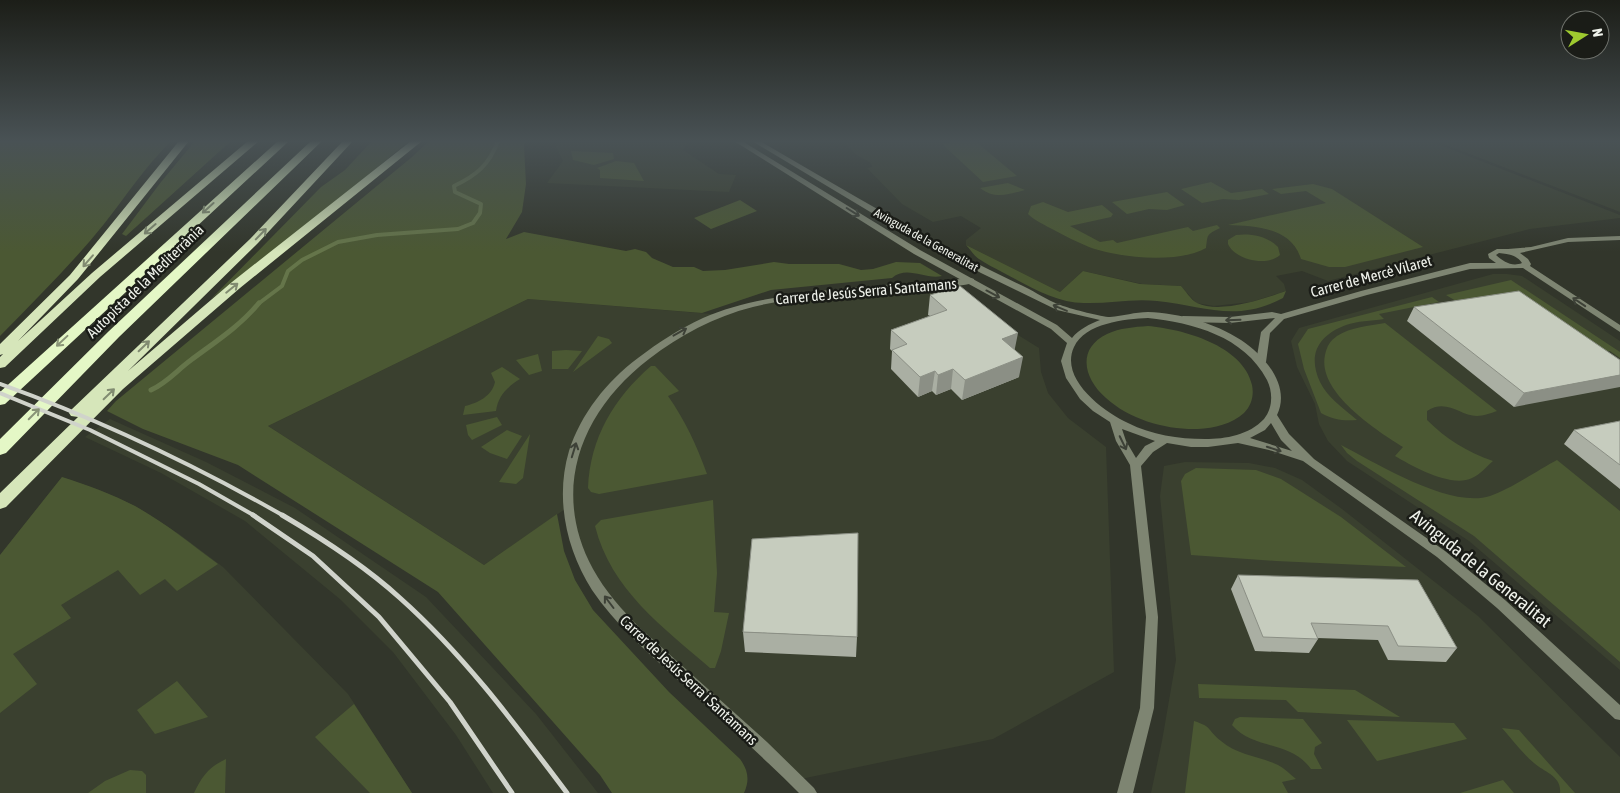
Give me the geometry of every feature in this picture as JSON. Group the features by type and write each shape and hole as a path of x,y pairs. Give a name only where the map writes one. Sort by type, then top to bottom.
{"highway":[{"path":"0,351 74,277 154,178"},
{"path":"0,364 104,269 211,178"},
{"name":"Autopista de la Mediterrània","path":"0,400 243,178"},
{"name":"Autopista de la Mediterrània","path":"0,449 127,321 278,178"},
{"path":"0,494 103,386 254,241 313,178"},
{"path":"0,502 125,380 236,285 370,178"}],"street":[{"name":"Avinguda de la Generalitat","path":"797,178 917,252 1054,327 1072,344"},
{"name":"Avinguda de la Generalitat","path":"818,178 984,271 1060,308 1107,319"},
{"path":"1507,252 1532,249 1551,242 1620,238"},
{"path":"1525,263 1532,249"},
{"name":"Carrer de Mercè Vilaret","path":"1180,319 1230,320 1272,316 1281,318 1364,293 1470,266 1492,256 1494,252 1507,252"},
{"path":"1507,252 1620,329"},
{"path":"1492,256 1507,266"},
{"name":"Carrer de Mercè Vilaret","path":"1470,266 1507,266 1518,268 1525,263"},
{"name":"Carrer de Jesús Serra i Santamans","path":"809,793 648,645 623,620 596,584 581,555 568,513 567,482 573,452 581,431 594,409 622,376 666,339 705,319 751,304 795,295 970,282"},
{"path":"1140,315 1180,319 1206,327 1230,338 1261,362 1272,378 1277,394 1272,416 1262,427 1237,439 1204,444 1166,440 1133,430 1114,420 1089,402 1073,382 1067,362 1072,344 1085,329 1107,319 1140,315"},
{"path":"1261,362 1266,332 1281,318"},
{"name":"Avinguda de la Generalitat","path":"1272,416 1284,437 1310,462 1441,554 1508,610 1620,714"},
{"path":"1114,420 1121,441 1135,465 1152,617 1147,708 1125,793"},
{"name":"Avinguda de la Generalitat","path":"1237,439 1271,447 1310,462"},
{"path":"1135,465 1150,449 1166,440"}],"shaded area":[{"path":"551,178 735,178 729,192 547,183"},
{"path":"877,178 1525,178 1620,215 1620,218 1530,229 1328,281 1302,271 1276,276 1284,284 1286,291 1251,302 1214,306 1196,303 1181,286 1142,284 1083,271 1060,292 966,245 966,240 981,228 961,216 933,222 902,204"},
{"path":"1532,178 1620,178 1620,212"},
{"path":"1493,274 1522,276 1620,341 1620,670 1469,541 1347,461 1328,441 1319,424 1315,404 1297,367 1291,341 1299,328"},
{"path":"949,292 1039,348 1041,372 1048,393 1068,418 1106,447 1114,672 993,739 796,780 649,645 596,584 568,507 484,565 268,426 528,299 724,315 772,302 821,296"},
{"path":"110,419 206,462 295,508 426,597 536,714 598,793 493,793 456,735 393,652 341,600 245,521 161,473 85,437"},
{"path":"1185,462 1249,463 1275,468 1302,480 1342,509 1478,616 1620,757 1620,793 1151,793 1176,660 1160,496 1164,466"},
{"path":"62,477 102,491 135,506 179,534 223,567 348,694 412,793 0,793 0,555"}],"green space":[{"path":"0,178 139,178 79,253 0,336"},
{"path":"164,178 190,178 126,236 122,234"},
{"path":"334,178 365,178 211,299 321,187"},
{"path":"387,178 526,178 522,212 506,239 524,232 626,251 635,249 646,252 652,258 673,267 694,267 703,271 725,270 774,262 789,264 839,264 861,270 873,269 896,262 920,263 942,276 904,273 892,278 771,290 702,313 528,299 268,426 484,565 557,514 564,551 575,580 593,610 669,692 740,759 747,775 744,793 612,793 600,775 438,592 238,465 143,429 107,411 116,401"},
{"path":"600,178 642,178 644,181"},
{"path":"979,178 1006,178 983,182"},
{"path":"1211,182 1231,193 1262,189 1269,194 1239,200 1223,199 1202,203 1181,189"},
{"path":"1008,183 1025,190 997,195 980,188"},
{"path":"1313,184 1332,189 1423,247 1345,267 1329,267 1301,259 1296,248 1281,234 1249,226 1228,225 1326,203 1306,191 1281,194 1272,189"},
{"path":"1167,192 1185,205 1167,210 1149,209 1127,214 1112,202"},
{"path":"740,200 757,211 711,229 694,218"},
{"path":"1043,202 1068,212 1102,205 1113,214 1111,217 1070,226 1100,242 1113,240 1117,243 1188,227 1193,231 1217,225 1220,228 1208,235 1206,248 1194,253 1164,258 1116,254 1089,247 1067,237 1028,214 1031,206"},
{"path":"1247,234 1269,240 1278,247 1280,255 1267,261 1244,258 1232,250 1228,244 1228,240 1236,235"},
{"path":"966,245 1060,292 1083,271 1140,284 1181,286 1195,302 1206,306 1217,307 1242,304 1286,291 1283,298 1266,306 1235,311 1220,311 1148,300 1093,303 1073,302 1052,297 1021,282 979,259"},
{"path":"1511,280 1620,352 1620,358 1610,351 1596,353 1456,301 1446,295"},
{"path":"1432,297 1439,302 1379,314 1384,319 1346,325 1322,340 1315,354 1316,372 1320,382 1331,398 1357,420 1339,420 1321,413 1304,369 1298,344 1308,329"},
{"path":"1385,323 1497,411 1477,416 1441,406 1427,411 1427,420 1449,439 1493,461 1475,477 1463,480 1443,478 1395,456 1403,447 1364,420 1339,396 1330,383 1325,369 1325,355 1332,340 1337,336 1360,327"},
{"path":"1148,326 1193,335 1224,350 1237,359 1246,371 1252,385 1252,400 1247,410 1234,420 1222,425 1198,429 1174,428 1137,418 1106,398 1098,390 1088,373 1087,356 1091,348 1097,340 1112,332"},
{"path":"598,336 609,339 612,343 573,372"},
{"path":"552,351 582,351 568,369 552,369"},
{"path":"538,354 542,371 529,375 516,360"},
{"path":"651,366 655,366 679,391 668,396 690,433 707,474 599,494 591,492 588,488 593,452 606,420 615,405"},
{"path":"502,367 520,379 504,392 496,411 463,415 465,406 475,403 488,395 495,382 491,373"},
{"path":"497,417 502,425 472,440 468,435 466,425"},
{"path":"507,430 522,436 507,459 490,453 481,447"},
{"path":"530,434 523,478 516,484 499,482"},
{"path":"1341,445 1414,482 1455,496 1474,498 1498,493 1557,460 1620,511 1620,662 1474,536 1357,461"},
{"path":"1196,468 1256,470 1281,479 1341,517 1406,567 1191,555 1181,481 1185,474"},
{"path":"62,477 99,490 146,512 218,564 177,591 165,579 140,595 118,570 61,605 71,618 13,654 37,684 0,713 0,555"},
{"path":"713,500 717,573 714,612 729,613 721,651 715,668 710,668 657,622 626,588 613,569 603,549 595,526 601,520"},
{"path":"177,681 208,717 155,734 137,710"},
{"path":"1198,684 1355,690 1400,717 1298,712 1286,700 1199,698"},
{"path":"354,704 412,793 370,793 315,737"},
{"path":"1240,717 1303,719 1322,743 1315,747 1314,754 1322,769 1311,769 1293,753 1241,733 1232,725 1235,719"},
{"path":"1347,720 1454,723 1467,739 1377,761"},
{"path":"1194,721 1207,727 1227,746 1285,769 1296,779 1282,782 1288,793 1185,793"},
{"path":"1502,728 1519,730 1575,793 1560,793 1560,787 1555,778 1530,759"},
{"path":"226,759 225,793 194,793 207,773 215,765"},
{"path":"130,770 142,771 146,775 146,793 88,793 105,781"},
{"path":"1503,780 1514,793 1460,793"}],"building":[{"path":"960,286 1018,333 1002,339 1023,357 965,380 953,369 938,375 935,371 920,377 892,350 907,344 891,330 947,310 930,295"},
{"path":"1519,291 1620,360 1620,375 1524,393 1414,307"},
{"path":"1620,421 1620,465 1574,430"},
{"path":"858,533 857,637 743,632 752,539"},
{"path":"1238,575 1418,580 1457,648 1398,646 1388,626 1311,623 1318,639 1263,637"}],"waterway":[{"path":"258,304 282,286 288,271 302,260 338,242 377,235 458,229 473,223 480,213 481,204 455,192 454,186 469,178"},
{"path":"151,390 167,380 226,334 258,304"}],"railway":[{"path":"0,384 73,412 145,444 284,516"},
{"path":"0,393 90,430 199,484 255,516"},
{"path":"253,515 313,556 379,617 450,702 512,793"},
{"path":"282,515 358,564 386,586 423,620 488,691 567,793"}]}
